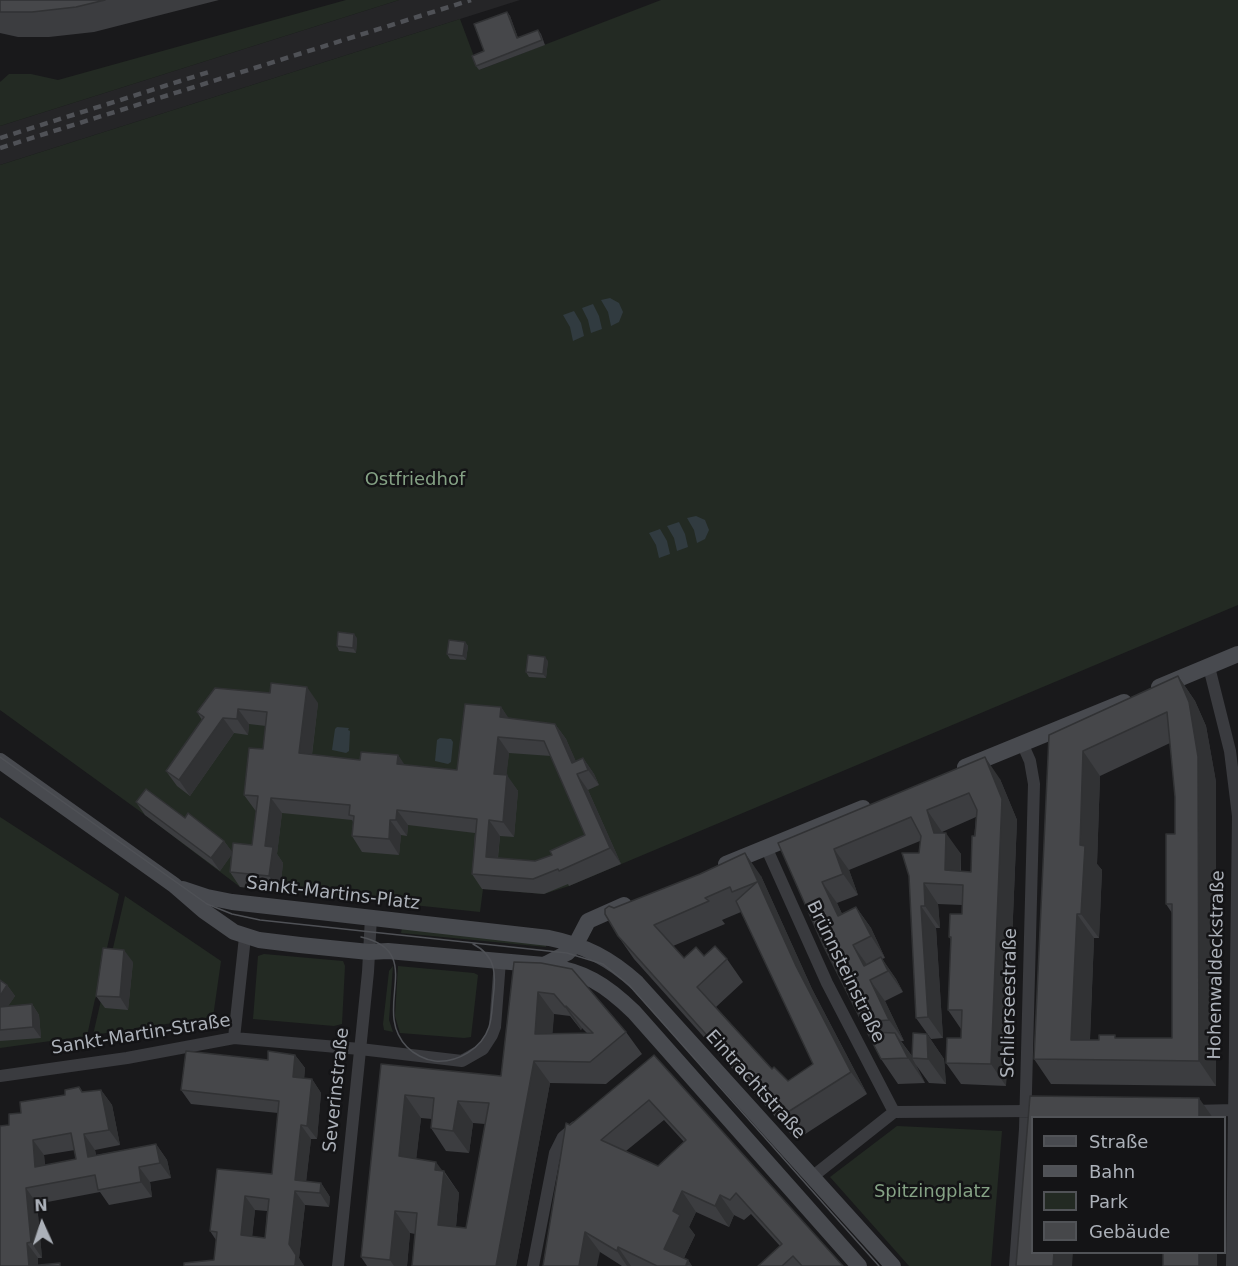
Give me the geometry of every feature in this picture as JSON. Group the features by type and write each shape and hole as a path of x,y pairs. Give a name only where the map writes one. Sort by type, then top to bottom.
{"main road":[{"path":"954,771 1238,654"},
{"path":"0,761 174,885 204,911 245,937 369,952 388,951 544,965 590,977 620,998 666,1057 859,1266"},
{"path":"714,868 876,802"},
{"name":"Sankt-Martins-Platz","path":"174,885 189,892 224,901 549,938 576,944"},
{"path":"544,965 567,953 576,944 588,921 641,898"},
{"path":"576,944 590,977"},
{"name":"Eintrachtstraße","path":"576,944 601,955 637,983 893,1266"}],"street":[{"name":"Hohenwaldeckstraße","path":"1209,667 1230,751 1238,816 1232,1266"},
{"name":"Schlierseestraße","path":"1015,1266 1025,1111 1034,784 1030,761 1022,743"},
{"name":"Brünnsteinstraße","path":"766,848 827,983 894,1112"},
{"name":"Severinstraße","path":"338,1266 371,917"},
{"path":"234,1038 245,937"},
{"path":"360,1049 462,1061 472,1057 487,1044 495,1027 500,961"},
{"name":"Sankt-Martin-Straße","path":"0,1076 127,1058 234,1038 360,1049"},
{"path":"1178,1111 1234,1110"},
{"path":"812,1177 894,1112 1050,1111"},
{"path":"533,1266 555,1153 563,1137 589,1116"}],"shaded area":[{"path":"399,0 520,0 0,165 0,126"},
{"path":"610,298 619,303 623,312 619,322 611,326 608,312 601,300"},
{"path":"593,304 602,329 591,333 582,308"},
{"path":"574,311 581,323 584,336 573,341 570,327 563,315"},
{"path":"696,516 705,520 709,530 705,539 697,543 694,530 687,518"},
{"path":"679,522 688,547 677,551 674,538 667,526"},
{"path":"660,529 667,541 670,554 659,558 656,545 649,533"},
{"path":"337,727 349,728 349,751 346,753 332,750"},
{"path":"451,739 453,742 451,762 448,764 435,761 437,740"}],"green space":[{"path":"346,0 399,0 0,126 0,82 9,74 31,74 58,80"},
{"name":"Ostfriedhof","path":"661,0 1238,0 1238,605 569,886 544,894 483,889 480,912 240,887 0,710 0,165 460,19 479,70"},
{"path":"0,817 119,894 99,984 103,986 95,999 87,1036 0,1048"},
{"path":"125,896 221,961 213,1017 93,1035"},
{"path":"402,928 546,945 546,947 401,933"},
{"path":"264,954 343,961 345,966 342,1024 334,1026 253,1019 258,956"},
{"path":"393,966 389,1020 393,1032 384,1030 383,1024 389,971"},
{"path":"398,966 478,975 471,1037 400,1033 395,1016"},
{"name":"Spitzingplatz","path":"897,1126 1002,1131 991,1266 909,1266 830,1177"}],"building":[{"path":"0,0 105,0 76,7 32,12 0,12"},
{"path":"507,12 517,38 538,30 542,40 476,66 472,56 484,51 474,24"},
{"path":"338,632 354,634 353,648 337,646"},
{"path":"449,640 465,642 463,656 447,654"},
{"path":"528,655 545,657 543,674 526,672"},
{"path":"1178,676 1189,702 1198,757 1199,1061 1034,1059 1049,735","holes":["1167,712 1175,797 1175,834 1166,834 1166,904 1172,904 1172,1038 1115,1038 1115,1035 1099,1035 1099,1040 1071,1040 1077,914 1081,914 1085,846 1080,845 1083,751"]},
{"path":"271,683 307,687 299,753 360,760 361,752 398,755 397,764 457,770 465,704 501,707 500,717 555,724 572,763 583,758 588,770 577,774 610,848 559,871 558,869 533,879 472,874 477,819 397,810 396,820 390,820 389,839 352,836 354,816 349,815 350,805 271,798 265,846 273,847 269,876 230,872 233,843 252,845 258,796 244,795 249,748 263,749 267,712 238,709 237,719 223,718 179,780 166,771 204,717 197,712 215,688 270,693","holes":["498,737 544,741 585,835 550,851 552,855 535,861 486,857 489,820 503,822 507,775 494,774"]},
{"path":"985,757 1002,799 991,1064 946,1063 947,1038 961,1038 962,1010 948,1010 950,914 962,914 963,885 924,883 925,906 921,906 928,1017 916,1018 909,876 902,853 919,853 921,836 911,817 834,849 843,874 822,882 838,916 856,907 871,936 853,945 864,966 881,957 888,971 870,980 889,1020 862,1022 823,945 778,843","holes":["969,793 977,810 975,836 972,836 971,872 945,870 946,833 934,833 927,810"]},
{"path":"146,789 185,818 188,813 224,841 211,858 136,802"},
{"path":"745,853 796,966 851,1072 780,1117 618,936 605,914 605,909 609,906 614,908 700,874","holes":["757,882 736,901 813,1064 788,1081 774,1067 772,1069 697,987 727,959 715,946 704,956 696,947 684,958 654,925 709,901 705,898 730,887 732,892"]},
{"path":"103,948 124,950 120,997 96,996"},
{"path":"514,962 541,963 572,969 626,1032 590,1062 534,1061 496,1266 412,1266 417,1213 395,1211 390,1260 361,1257 381,1064 501,1076","holes":["538,992 554,994 593,1033 535,1034","405,1095 434,1098 431,1128 453,1131 458,1101 489,1103 466,1228 438,1225 444,1171 435,1170 436,1162 399,1156"]},
{"path":"0,980 7,985 0,996"},
{"path":"32,1004 33,1027 0,1030 0,1007"},
{"path":"867,1032 895,1033 908,1058 881,1059"},
{"path":"913,1033 927,1034 928,1059 912,1058"},
{"path":"186,1051 268,1060 268,1051 295,1055 293,1077 312,1079 307,1126 301,1125 295,1180 321,1183 320,1193 295,1191 289,1244 296,1255 294,1266 184,1266 184,1263 214,1260 217,1232 210,1231 217,1169 272,1174 279,1101 181,1090","holes":["245,1196 269,1199 265,1238 241,1235"]},
{"path":"654,1055 843,1266 802,1266 793,1256 782,1266 758,1266 782,1244 736,1193 730,1200 720,1195 715,1206 682,1191 673,1211 680,1215 664,1249 688,1260 687,1266 657,1266 618,1247 617,1251 585,1232 579,1266 543,1266 566,1123 570,1125","holes":["649,1100 686,1140 658,1166 601,1140"]},
{"path":"79,1087 82,1092 101,1090 109,1130 84,1134 88,1157 156,1144 160,1163 139,1167 141,1182 98,1190 95,1175 26,1188 31,1242 27,1243 29,1266 0,1266 0,1126 9,1125 9,1114 21,1113 20,1102 65,1095 65,1090","holes":["71,1133 76,1159 35,1167 33,1140"]},
{"path":"1030,1096 1199,1098 1199,1116 1031,1116 1031,1254 1054,1254 1053,1266 1016,1266"},
{"path":"1163,1254 1199,1254 1199,1266 1163,1266"},
{"path":"60,1263 60,1266 29,1266"}],"tram line":[{"path":"0,757 207,904 232,914 260,920 567,953 603,964 629,985 879,1266"},
{"path":"361,937 381,944 391,955 395,968 394,1016 397,1032 413,1052 435,1061 444,1061 468,1053 486,1035 489,1027 494,991 493,967 487,954 473,944"}],"railway":[{"path":"0,148 471,0"},
{"path":"0,138 212,71"}]}
